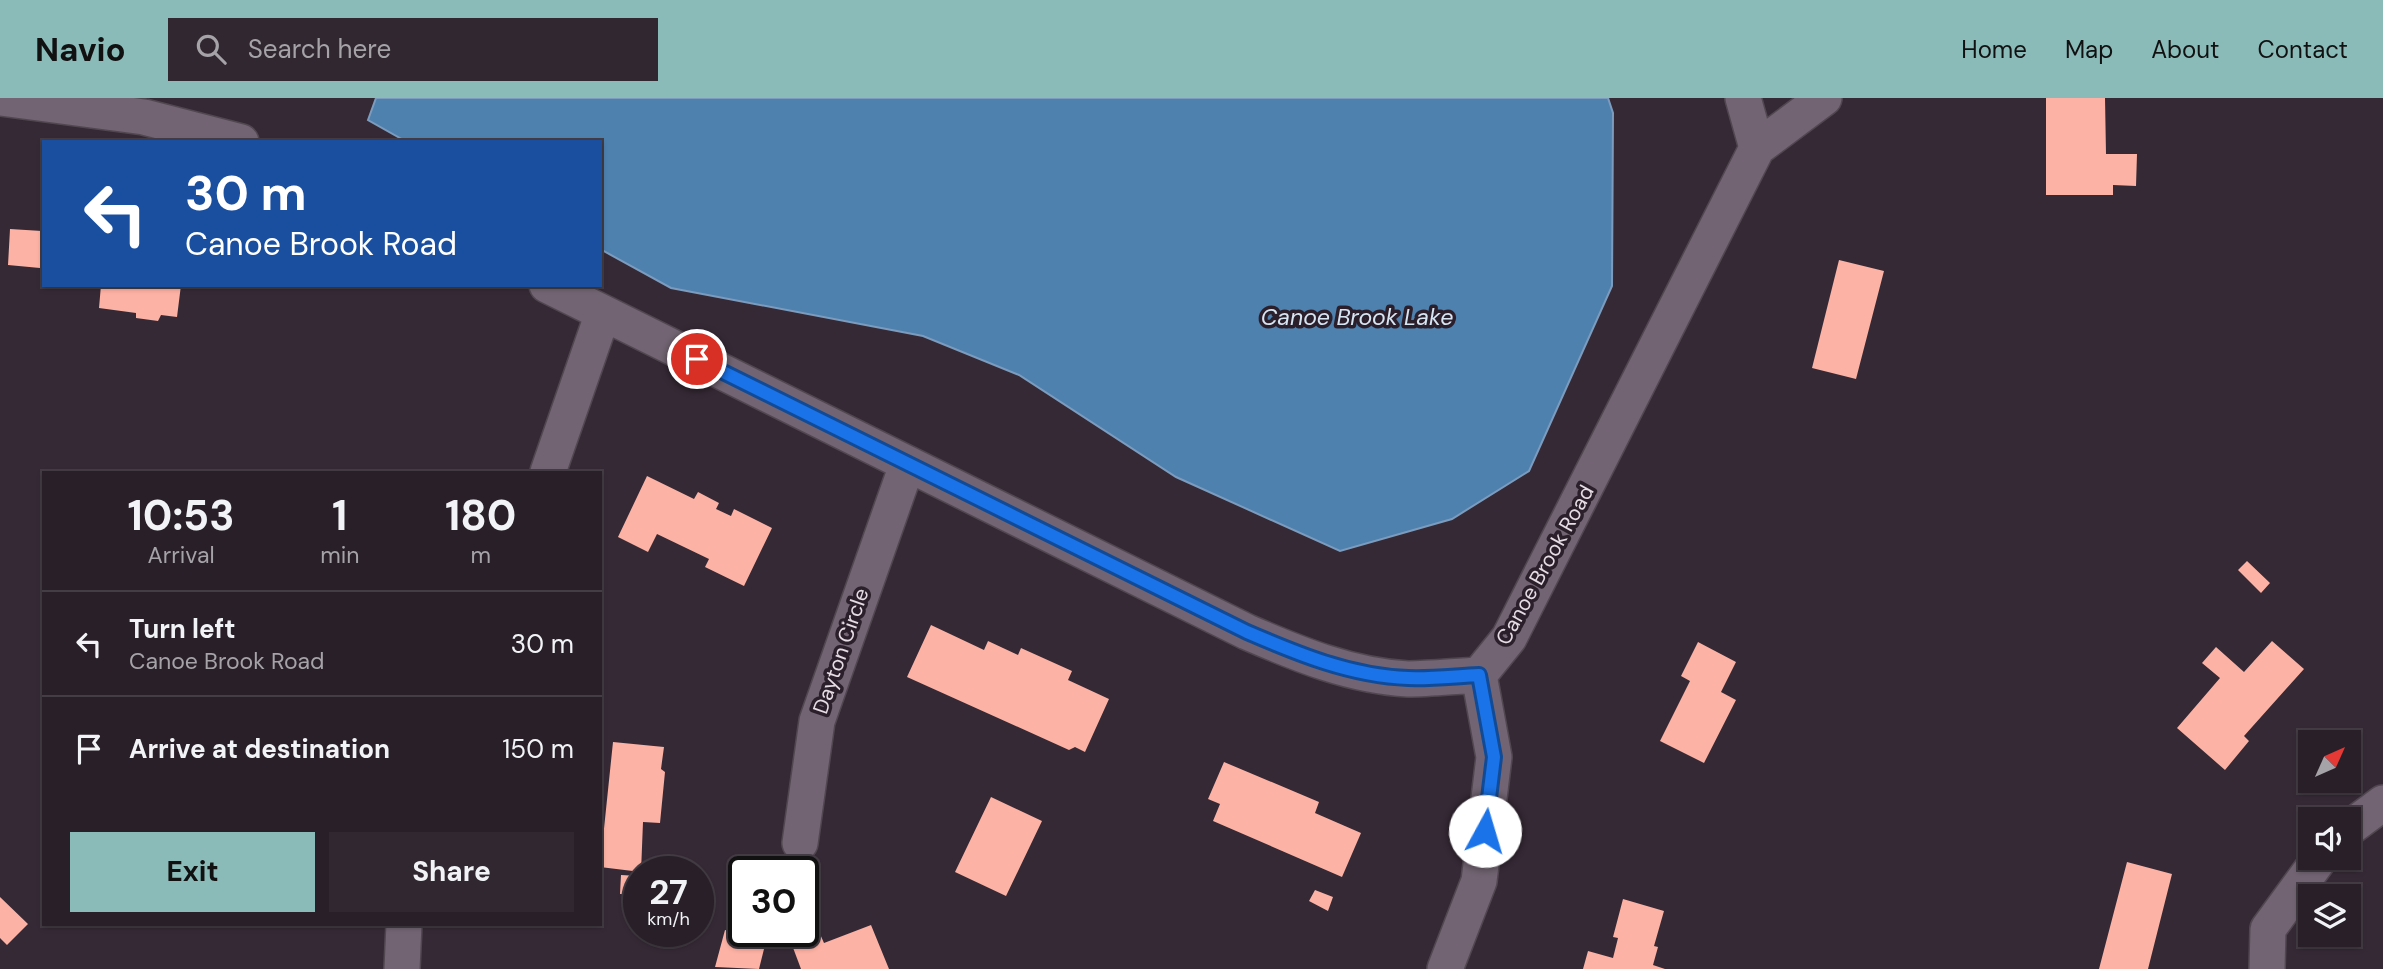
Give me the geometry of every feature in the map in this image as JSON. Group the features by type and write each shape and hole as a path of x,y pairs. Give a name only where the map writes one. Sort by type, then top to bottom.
{"street":[{"path":"2,98 144,117 233,140"},
{"path":"1743,98 1757,148 1824,98"},
{"name":"Canoe Brook Road","path":"1479,675 1509,638 1757,148"},
{"path":"551,287 1247,632 1310,659 1369,674 1408,678 1479,675 1494,757 1479,881 1445,969"},
{"path":"548,471 603,313"},
{"name":"Dayton Circle","path":"800,843 817,721 907,465"},
{"path":"2361,819 2383,803"},
{"path":"2267,969 2268,929 2311,870"},
{"path":"402,969 404,926"}],"water":[{"name":"Canoe Brook Lake","path":"376,98 1608,98 1613,113 1612,286 1529,471 1452,519 1340,551 1176,477 1019,375 923,336 671,288 602,250 602,140 403,140 368,120"}],"building":[{"path":"2046,98 2105,98 2106,154 2137,154 2136,186 2113,185 2113,195 2046,195"},
{"path":"10,229 42,231 40,268 8,265"},
{"path":"1839,260 1884,271 1856,379 1812,368"},
{"path":"101,287 181,287 177,317 161,315 158,321 136,318 136,313 99,308"},
{"path":"647,476 694,499 698,492 719,503 716,509 731,516 734,509 772,528 744,586 705,567 709,559 657,534 648,552 618,537"},
{"path":"2247,561 2270,583 2261,593 2238,570"},
{"path":"931,625 984,650 988,641 1018,655 1021,648 1072,671 1068,680 1109,699 1085,752 1075,747 1069,750 907,677"},
{"path":"2272,641 2304,669 2244,736 2249,741 2225,770 2177,728 2220,678 2202,663 2216,647 2244,672"},
{"path":"1698,642 1736,662 1721,692 1736,700 1704,763 1660,741 1690,681 1681,676"},
{"path":"613,742 664,747 661,769 665,772 660,823 643,822 642,856 623,856 623,870 602,867"},
{"path":"1224,762 1319,802 1315,813 1361,833 1342,877 1213,821 1220,804 1208,799"},
{"path":"991,797 1042,821 1006,896 955,872"},
{"path":"2127,862 2172,874 2148,969 2099,969"},
{"path":"621,875 623,875 623,894 620,894"},
{"path":"1315,890 1333,897 1328,911 1309,901"},
{"path":"0,897 28,924 7,945 0,938"},
{"path":"1623,899 1664,911 1654,946 1658,947 1653,965 1665,969 1583,969 1588,951 1613,958 1618,938 1613,937"},
{"path":"871,925 889,969 801,969 793,947 819,947 820,934 824,943"},
{"path":"725,930 728,931 728,947 764,947 759,969 715,967"}],"route":[{"path":"697,359 1247,632 1310,659 1369,674 1408,678 1479,675 1494,757 1485,831"}]}
